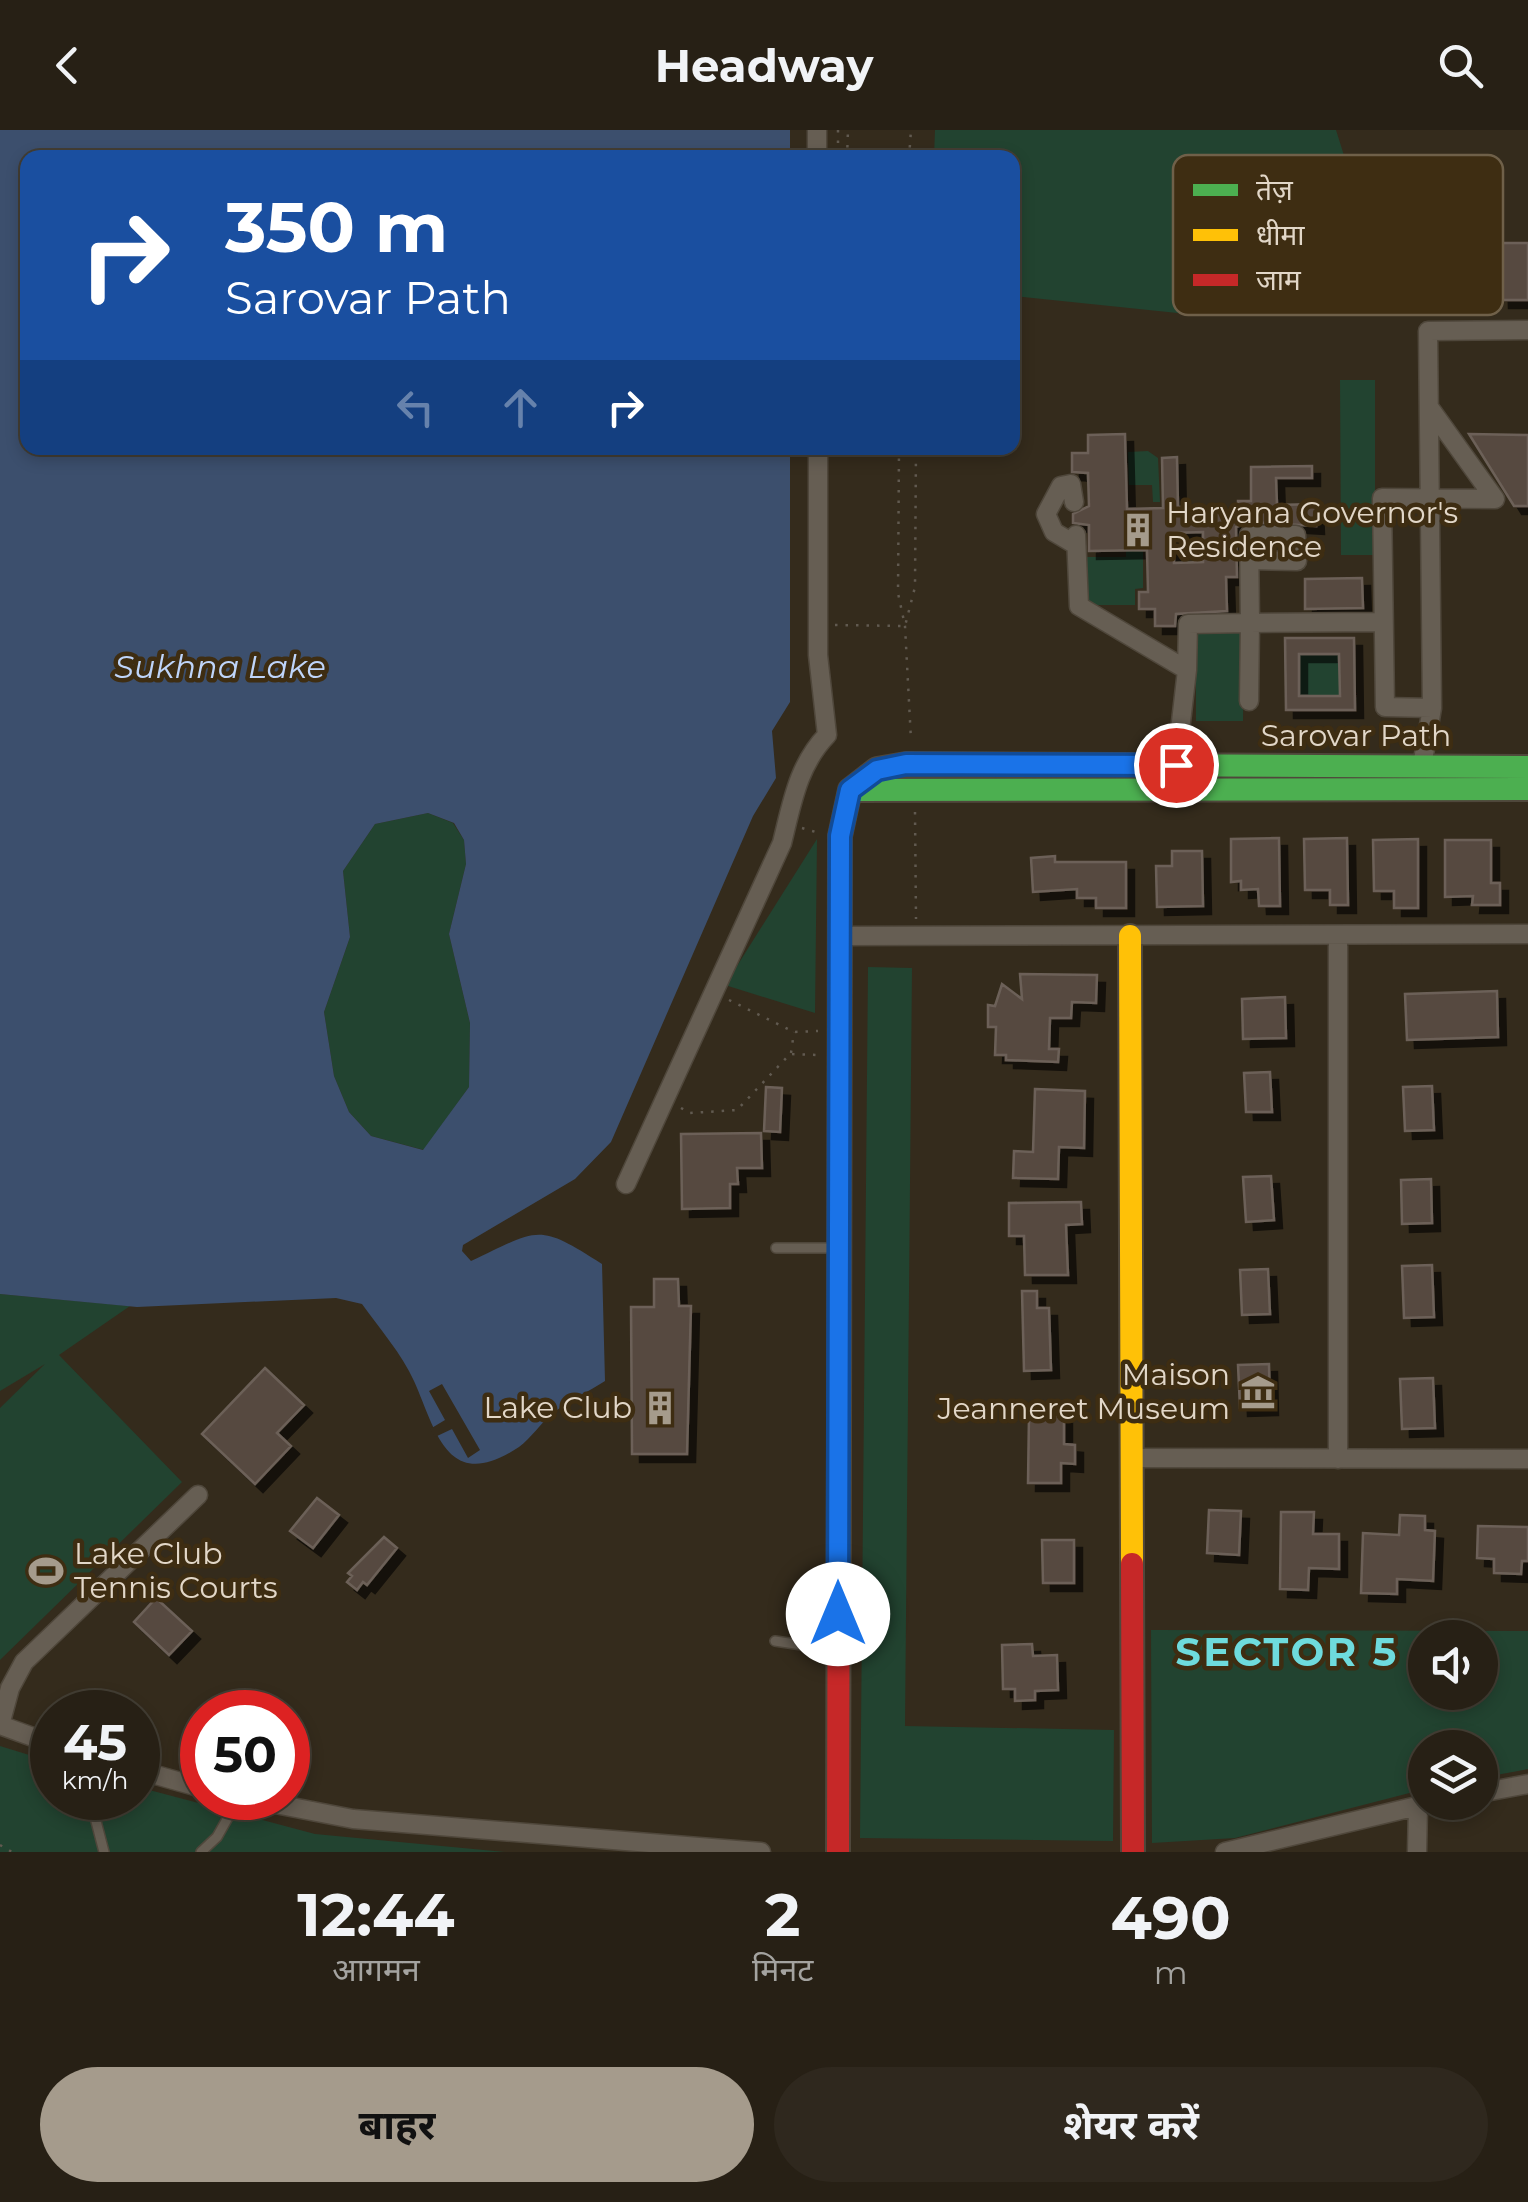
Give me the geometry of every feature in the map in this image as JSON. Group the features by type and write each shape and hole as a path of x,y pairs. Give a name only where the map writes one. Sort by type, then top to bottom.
{"main road":[{"name":"Sarovar Path","path":"850,790 877,770 914,764 1528,766"},
{"name":"Sarovar Path","path":"850,790 1528,788"},
{"path":"838,1852 840,836 850,790"},
{"path":"1130,936 1132,1852"}],"street":[{"path":"1422,766 1432,708 1428,331 1528,330"},
{"path":"1429,407 1496,499 1382,498 1385,707 1432,708"},
{"path":"626,1184 782,843 810,753 827,735 818,625 818,455"},
{"path":"1074,502 1072,484 1061,486 1046,514 1054,532 1076,540 1080,606 1187,670"},
{"path":"1249,701 1250,560"},
{"path":"1176,765 1188,624 1383,622"},
{"path":"840,936 1528,934"},
{"path":"1338,935 1338,1459"},
{"path":"1131,1458 1528,1459"},
{"path":"30,1736 0,1725 10,1688 24,1662 198,1495"},
{"path":"1498,1790 1528,1784"},
{"path":"1226,1852 1408,1808"},
{"path":"310,1811 353,1819 762,1852"},
{"path":"1417,1852 1423,1820"}],"lane":[{"path":"776,1248 840,1248"},
{"path":"775,1641 838,1650"},
{"path":"96,1820 104,1852"},
{"path":"201,1852 218,1838 229,1820"}],"path":[{"path":"899,455 898,594 905,626 914,764"},
{"path":"905,626 916,587 916,455"},
{"path":"818,625 905,626"},
{"path":"915,790 916,936"},
{"path":"787,823 840,836"},
{"path":"713,992 794,1032 840,1030"},
{"path":"664,1098 690,1113 737,1110 790,1054 794,1032"},
{"path":"790,1054 840,1056"},
{"path":"0,1846 12,1852"}],"green space":[{"path":"935,130 1336,130 1344,155 1173,155 1173,313 1020,297 1020,150 934,150"},
{"path":"1340,380 1375,380 1375,555 1341,555"},
{"path":"1148,451 1158,458 1160,502 1153,502 1152,485 1129,485 1128,452"},
{"path":"1126,538 1143,538 1143,588 1135,589 1135,605 1086,605 1085,557 1126,557"},
{"path":"1196,631 1244,631 1243,721 1196,721"},
{"path":"1339,654 1340,696 1299,696 1299,655"},
{"path":"428,813 453,823 464,840 466,864 449,934 470,1023 469,1087 424,1150 371,1136 349,1112 334,1076 324,1012 350,937 343,871 375,824"},
{"path":"817,839 815,1013 725,985"},
{"path":"868,967 912,968 905,1726 1114,1730 1113,1841 860,1838"},
{"name":"Lake Club Tennis Courts","path":"0,1294 130,1306 59,1355 182,1482 0,1660 0,1408 45,1364 0,1391"},
{"path":"1151,1630 1408,1631 1408,1710 1498,1710 1498,1631 1528,1631 1528,1769 1498,1775 1498,1730 1408,1730 1408,1793 1235,1838 1152,1843"},
{"path":"0,1746 30,1755 30,1820 160,1820 160,1793 180,1798 180,1820 262,1820 315,1834 505,1852 0,1852"}],"water":[{"name":"Sukhna Lake","path":"0,130 790,130 790,150 20,150 20,455 790,455 790,702 772,731 776,778 753,816 611,1142 575,1179 463,1245 462,1251 471,1261 525,1237 550,1236 602,1264 605,1381 552,1414 519,1447 495,1460 475,1464 460,1460 438,1436 403,1361 362,1304 336,1298 137,1307 0,1294","holes":["428,813 454,823 464,840 466,864 449,934 470,1023 469,1087 423,1150 371,1136 349,1112 334,1076 324,1012 350,937 343,871 375,824"]}],"pier":[{"path":"442,1384 480,1450 468,1458 452,1429 435,1437 430,1429 445,1420 429,1391"}],"building":[{"path":"1503,243 1528,243 1528,300 1503,300"},
{"name":"Haryana Governor's Residence","path":"1125,434 1127,509 1163,508 1162,458 1177,457 1178,507 1187,507 1187,511 1238,510 1238,501 1251,501 1251,467 1312,466 1312,478 1276,478 1277,505 1315,504 1316,526 1249,522 1236,527 1237,577 1226,577 1227,611 1176,614 1175,626 1155,626 1155,609 1139,609 1139,592 1148,592 1147,550 1089,551 1089,525 1073,523 1073,514 1089,506 1088,473 1072,472 1072,453 1088,453 1088,435","holes":["1203,532 1203,562 1174,563 1173,533"]},
{"path":"1469,434 1528,435 1528,506 1514,506"},
{"path":"1362,578 1363,608 1305,609 1305,579"},
{"path":"1285,638 1354,638 1355,710 1286,710","holes":["1299,654 1339,654 1340,696 1299,696"]},
{"path":"1279,838 1280,906 1259,906 1258,889 1241,890 1241,881 1231,882 1231,839"},
{"path":"1347,838 1348,905 1330,905 1330,890 1305,890 1304,839"},
{"path":"1418,839 1418,908 1394,908 1394,891 1374,891 1373,840"},
{"path":"1445,840 1491,840 1491,883 1500,883 1500,905 1472,905 1473,896 1445,897"},
{"path":"1172,851 1202,851 1203,906 1157,907 1156,866 1172,866"},
{"path":"1055,856 1055,862 1126,862 1126,908 1096,908 1096,898 1077,898 1077,889 1033,892 1031,858"},
{"path":"1020,974 1097,975 1096,1003 1072,1002 1071,1018 1050,1018 1049,1049 1059,1049 1058,1062 1006,1060 1006,1055 995,1055 996,1027 988,1027 988,1005 995,1006 1002,984 1022,999"},
{"path":"1497,991 1498,1037 1407,1040 1405,994"},
{"path":"1285,997 1286,1038 1243,1039 1242,999"},
{"path":"1270,1072 1272,1112 1246,1112 1244,1073"},
{"path":"1432,1086 1434,1130 1405,1131 1403,1087"},
{"path":"766,1087 782,1088 780,1132 764,1131"},
{"path":"1035,1089 1085,1091 1084,1148 1059,1147 1058,1179 1013,1178 1014,1151 1033,1152"},
{"path":"761,1133 762,1168 737,1168 738,1184 730,1184 730,1208 682,1209 681,1134"},
{"path":"1271,1176 1274,1220 1246,1222 1243,1177"},
{"path":"1431,1179 1432,1223 1402,1224 1401,1180"},
{"path":"1081,1202 1082,1224 1066,1225 1068,1275 1025,1275 1024,1236 1009,1236 1009,1203"},
{"path":"1432,1265 1434,1317 1404,1318 1402,1266"},
{"path":"1268,1269 1270,1314 1242,1315 1240,1270"},
{"name":"Lake Club","path":"654,1279 678,1279 679,1306 691,1306 687,1454 632,1454 631,1307 654,1307"},
{"path":"1022,1291 1037,1291 1037,1308 1049,1308 1051,1370 1024,1371"},
{"path":"1269,1364 1270,1407 1240,1408 1238,1365"},
{"path":"265,1368 304,1405 277,1433 291,1446 255,1484 202,1434"},
{"path":"1433,1378 1435,1428 1402,1429 1400,1379"},
{"path":"1029,1415 1064,1416 1064,1444 1075,1445 1075,1464 1061,1463 1061,1483 1028,1483"},
{"path":"317,1498 339,1515 313,1548 290,1531"},
{"path":"1209,1510 1241,1511 1239,1555 1207,1553"},
{"path":"1281,1512 1314,1512 1313,1534 1339,1534 1339,1569 1309,1568 1308,1590 1280,1589"},
{"path":"1400,1515 1425,1516 1425,1530 1435,1531 1433,1581 1397,1579 1397,1594 1361,1593 1363,1533 1399,1535"},
{"path":"1478,1526 1528,1527 1528,1561 1522,1561 1521,1574 1494,1573 1494,1559 1477,1558"},
{"path":"384,1537 397,1548 367,1585 363,1582 357,1590 347,1582 352,1576 348,1573"},
{"path":"1042,1540 1074,1540 1074,1583 1043,1583"},
{"path":"156,1598 192,1631 169,1655 134,1622"},
{"path":"1032,1644 1033,1656 1057,1655 1058,1690 1035,1691 1035,1700 1015,1701 1015,1689 1003,1689 1002,1645"}],"traffic: fast":[{"path":"850,790 877,769 906,764 1528,767"},
{"path":"850,790 1528,789"},
{"path":"839,1447 840,836 850,790"}],"traffic: slow":[{"path":"1130,936 1132,1564"}],"traffic: jam":[{"path":"838,1852 839,1447"},
{"path":"1132,1564 1133,1852"}],"place":[{"name":"Haryana Governor's Residence","path":"1138,530"},
{"name":"Maison Jeanneret Museum","path":"1258,1392"},
{"name":"Lake Club","path":"660,1408"},
{"name":"Lake Club Tennis Courts","path":"46,1571"}],"district":[{"name":"SECTOR 5","path":"1287,1652"}],"route":[{"path":"838,1614 840,836 842,812 850,790 877,770 906,764 1176,765"}]}
